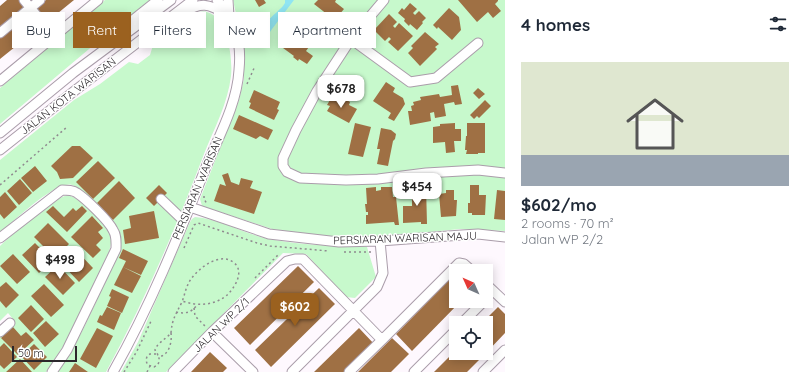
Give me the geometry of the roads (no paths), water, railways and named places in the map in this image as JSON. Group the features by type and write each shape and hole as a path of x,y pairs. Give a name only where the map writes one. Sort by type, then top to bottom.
{"street":[{"path":"24,0 34,12"},
{"path":"0,32 40,0"},
{"path":"65,28 98,0"},
{"path":"73,73 106,40 158,0"},
{"name":"JALAN KOTA WARISAN","path":"0,133 73,73 171,0"},
{"name":"JALAN KOTA WARISAN","path":"0,150 193,0"},
{"name":"PERSIARAN WARISAN","path":"217,0 226,12"},
{"path":"228,0 229,12"},
{"path":"374,12 384,0"},
{"path":"73,92 118,63 193,7 203,4 222,12"},
{"path":"363,48 410,82 436,78 478,43"},
{"path":"0,81 40,48"},
{"name":"PERSIARAN WARISAN","path":"113,372 130,344 143,315 190,207 233,101 238,84 239,48"},
{"path":"345,48 328,73 296,130 283,158 283,166 287,172 300,178 346,180 378,179 426,173 478,170 505,173"},
{"path":"0,238 62,190 69,190 77,193 113,229 116,238 116,249 67,350 52,372"},
{"path":"161,200 184,221"},
{"name":"PERSIARAN WARISAN MAJU","path":"190,207 269,234 339,242 380,241 478,234 505,238"},
{"path":"292,372 354,312 377,287 383,273 380,241"},
{"name":"JALAN WP 2/1","path":"173,372 209,330 287,261 303,259 354,312"},
{"path":"349,372 449,274"},
{"path":"494,291 505,302"},
{"path":"469,316 477,308"},
{"path":"354,312 382,340"},
{"path":"0,332 10,323"},
{"path":"209,330 253,372"},
{"path":"414,372 449,337"},
{"path":"483,372 505,350"}],"water":[{"path":"285,0 294,0 285,12 278,12 278,21 270,32 270,19 285,3"}]}
